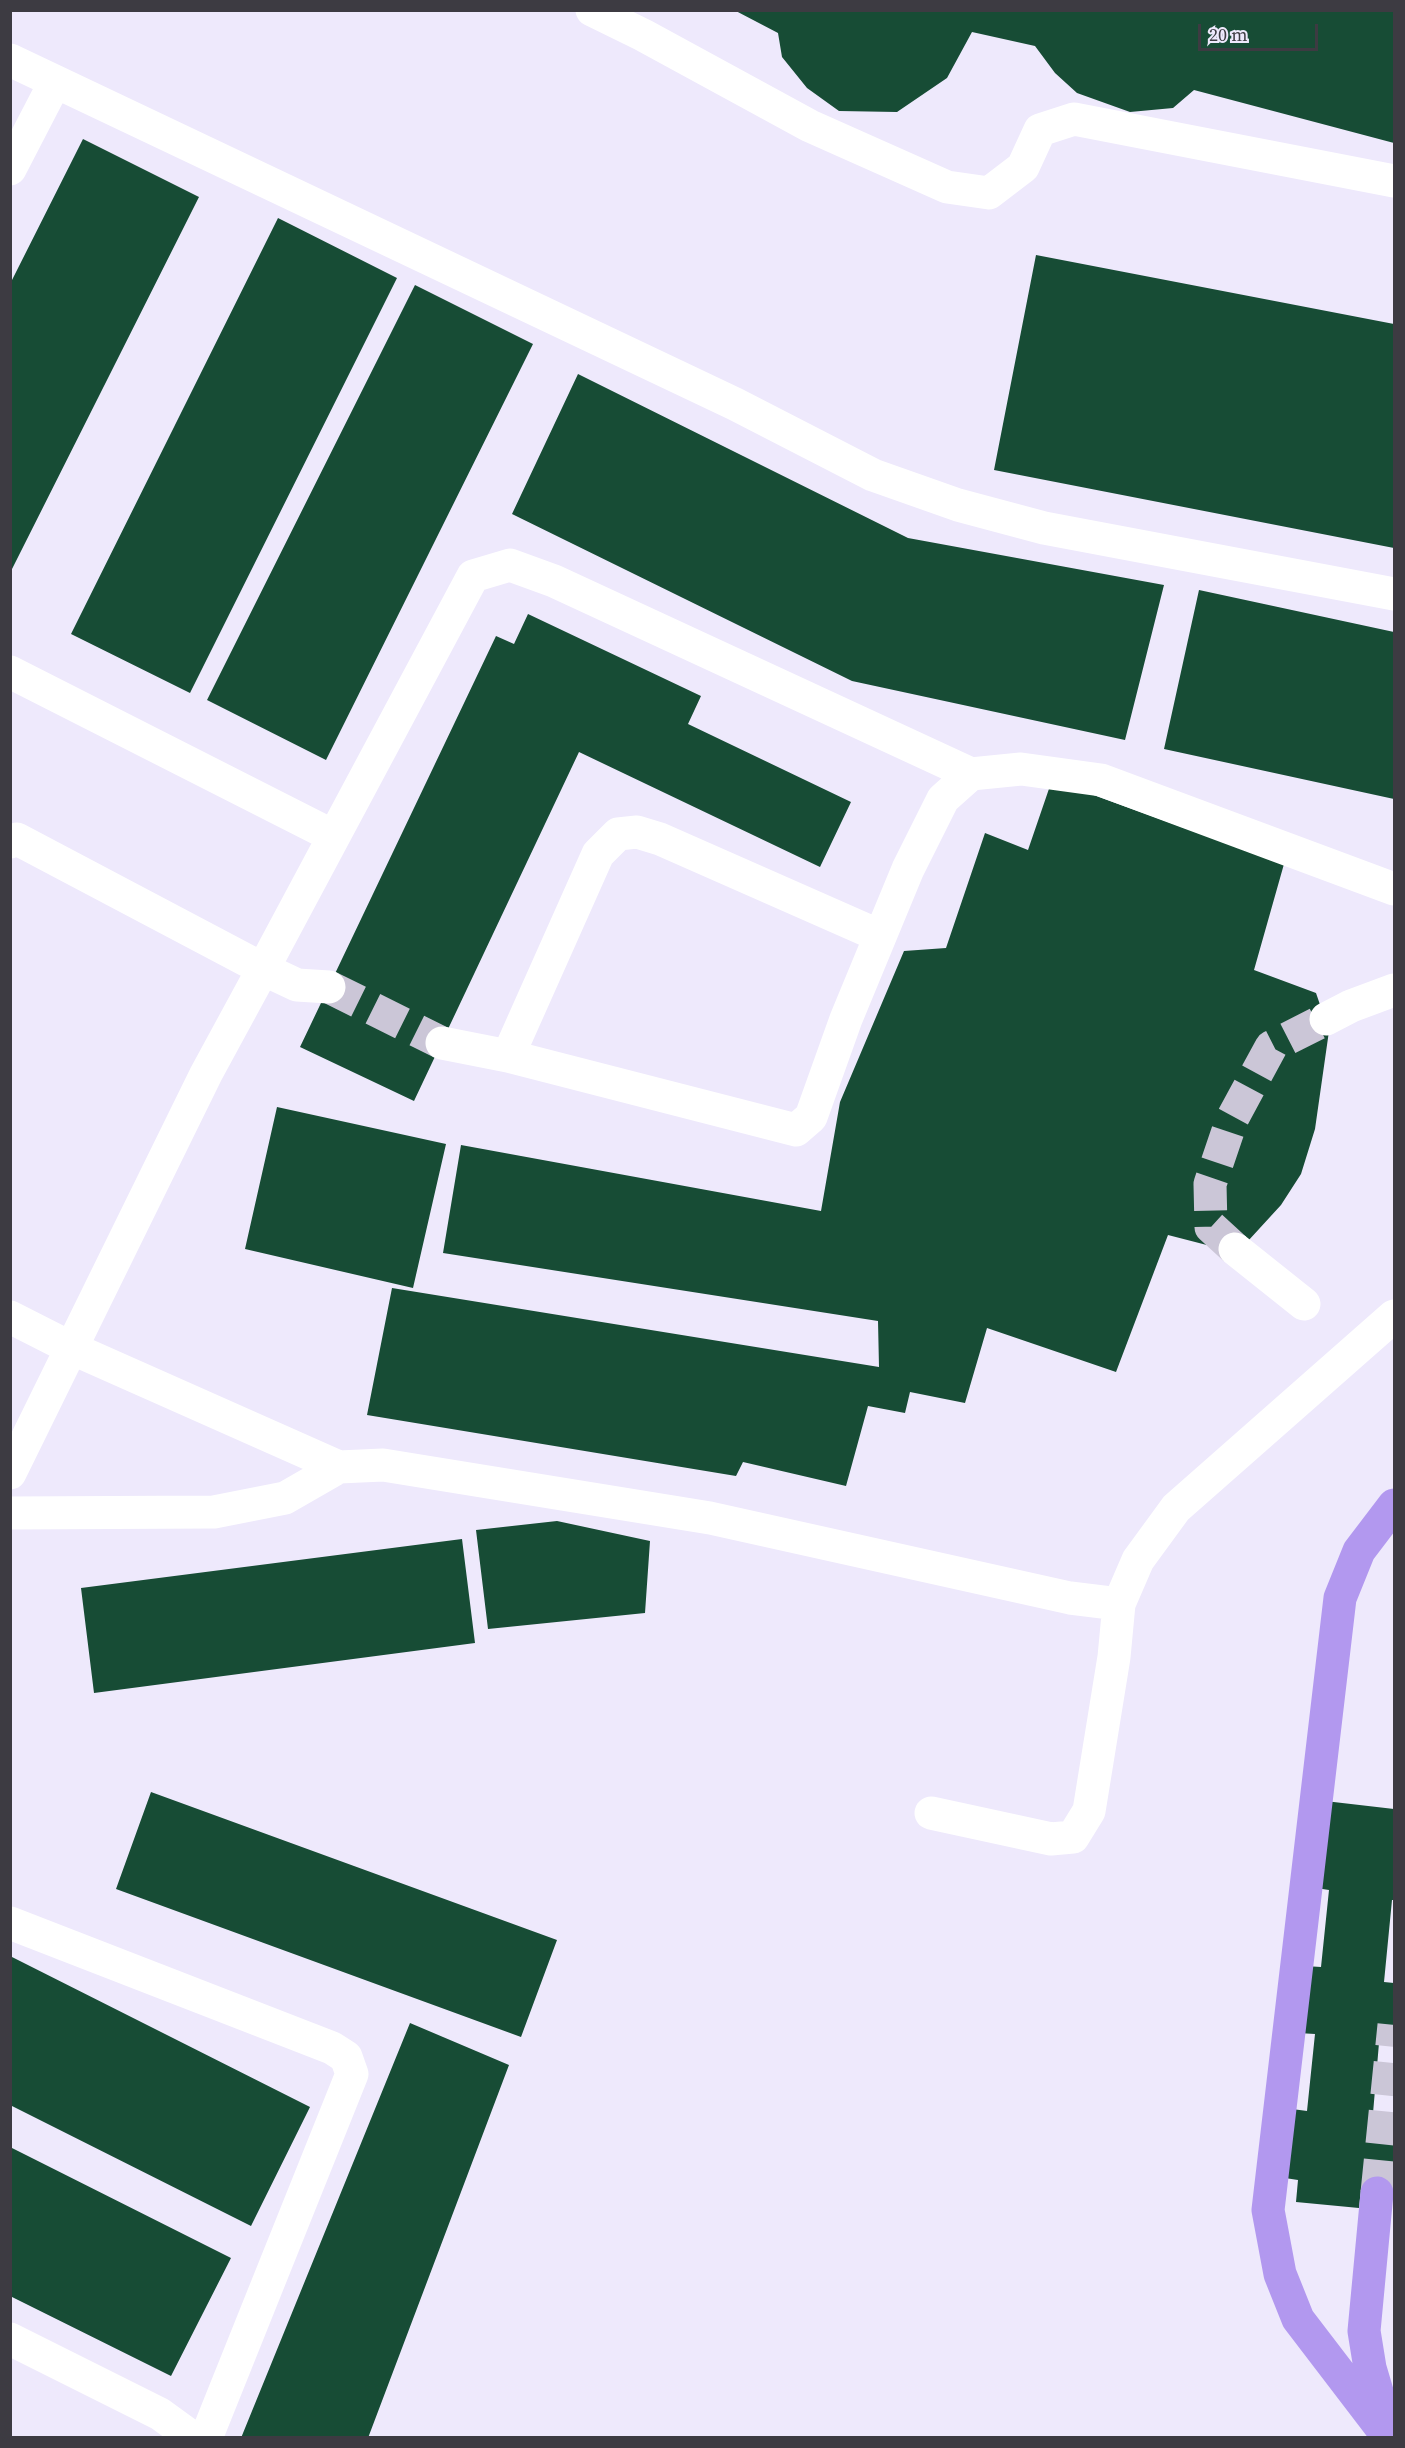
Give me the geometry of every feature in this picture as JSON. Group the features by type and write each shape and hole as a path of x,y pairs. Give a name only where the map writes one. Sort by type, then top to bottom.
{"highway":[{"path":"1390,2438 1298,2319 1280,2274 1268,2210 1340,1598 1359,1551 1395,1505"},
{"path":"1377,2193 1365,2331 1370,2368 1390,2438"}],"street":[{"path":"592,10 643,35 810,126 947,188 989,193 1023,167 1040,130 1074,119 1395,181"},
{"path":"10,60 735,404 873,475 958,505 1044,528 1395,594"},
{"path":"10,169 55,82"},
{"path":"10,1473 206,1074 473,576 510,565 554,581 972,774 1021,769 1101,780 1395,889"},
{"path":"10,672 333,836"},
{"path":"442,1043 508,1056 796,1130 811,1118 846,1019 908,869 943,800 972,774"},
{"path":"508,1056 598,854 618,834 637,832 660,840 880,936"},
{"path":"10,842 17,839 297,985 329,987"},
{"path":"1326,1019 1351,1006 1395,990"},
{"path":"1235,1249 1304,1304"},
{"path":"931,1813 1051,1839 1073,1837 1089,1811 1114,1657 1119,1604 1138,1560 1176,1508 1395,1316"},
{"path":"10,1317 71,1348 339,1467 383,1465 710,1518 1070,1598 1119,1604"},
{"path":"10,1513 214,1512 285,1498 339,1467"},
{"path":"10,1923 333,2048 346,2057 352,2074 206,2438"},
{"path":"10,2339 160,2414 193,2438"}],"building":[{"path":"734,10 1394,10 1394,143 1194,90 1173,108 1130,112 1077,93 1055,73 1035,46 972,32 947,78 897,112 839,111 807,88 782,57 778,33"},
{"path":"83,139 199,197 10,573 10,284"},
{"path":"278,218 397,278 190,693 71,634"},
{"path":"1036,255 1394,324 1394,548 994,470"},
{"path":"415,285 533,344 326,760 207,700"},
{"path":"578,374 908,538 1164,585 1125,740 852,681 512,514"},
{"path":"1199,590 1394,632 1394,799 1164,749"},
{"path":"528,614 701,696 688,724 851,802 820,867 579,752 414,1101 300,1047 496,636 514,644"},
{"path":"1052,780 1284,864 1254,970 1316,993 1329,1031 1315,1129 1301,1174 1281,1205 1248,1241 1230,1251 1168,1235 1116,1372 987,1328 965,1403 910,1392 905,1413 868,1406 846,1486 743,1462 736,1476 367,1415 392,1288 879,1367 878,1321 443,1253 461,1145 821,1211 840,1102 904,951 946,948 985,833 1028,850"},
{"path":"277,1107 446,1144 413,1288 245,1249"},
{"path":"557,1521 650,1541 645,1613 488,1629 476,1530"},
{"path":"462,1539 475,1643 94,1693 81,1588"},
{"path":"151,1792 557,1940 521,2037 116,1889"},
{"path":"1325,1801 1394,1809 1394,1900 1392,1900 1384,1982 1394,1983 1394,2044 1379,2043 1372,2125 1394,2127 1394,2193 1361,2189 1359,2208 1296,2202 1298,2180 1285,2178 1292,2109 1307,2111 1315,2034 1298,2033 1305,1966 1321,1967 1329,1890 1316,1888"},
{"path":"10,1956 310,2107 251,2226 10,2105"},
{"path":"410,2023 509,2065 368,2438 241,2438"},
{"path":"10,2147 231,2258 171,2376 10,2296"}],"tunnel":[{"path":"329,987 442,1043"},
{"path":"1235,1249 1211,1227 1210,1184 1232,1119 1271,1047 1326,1019"},
{"path":"1377,2193 1394,2025"}]}
